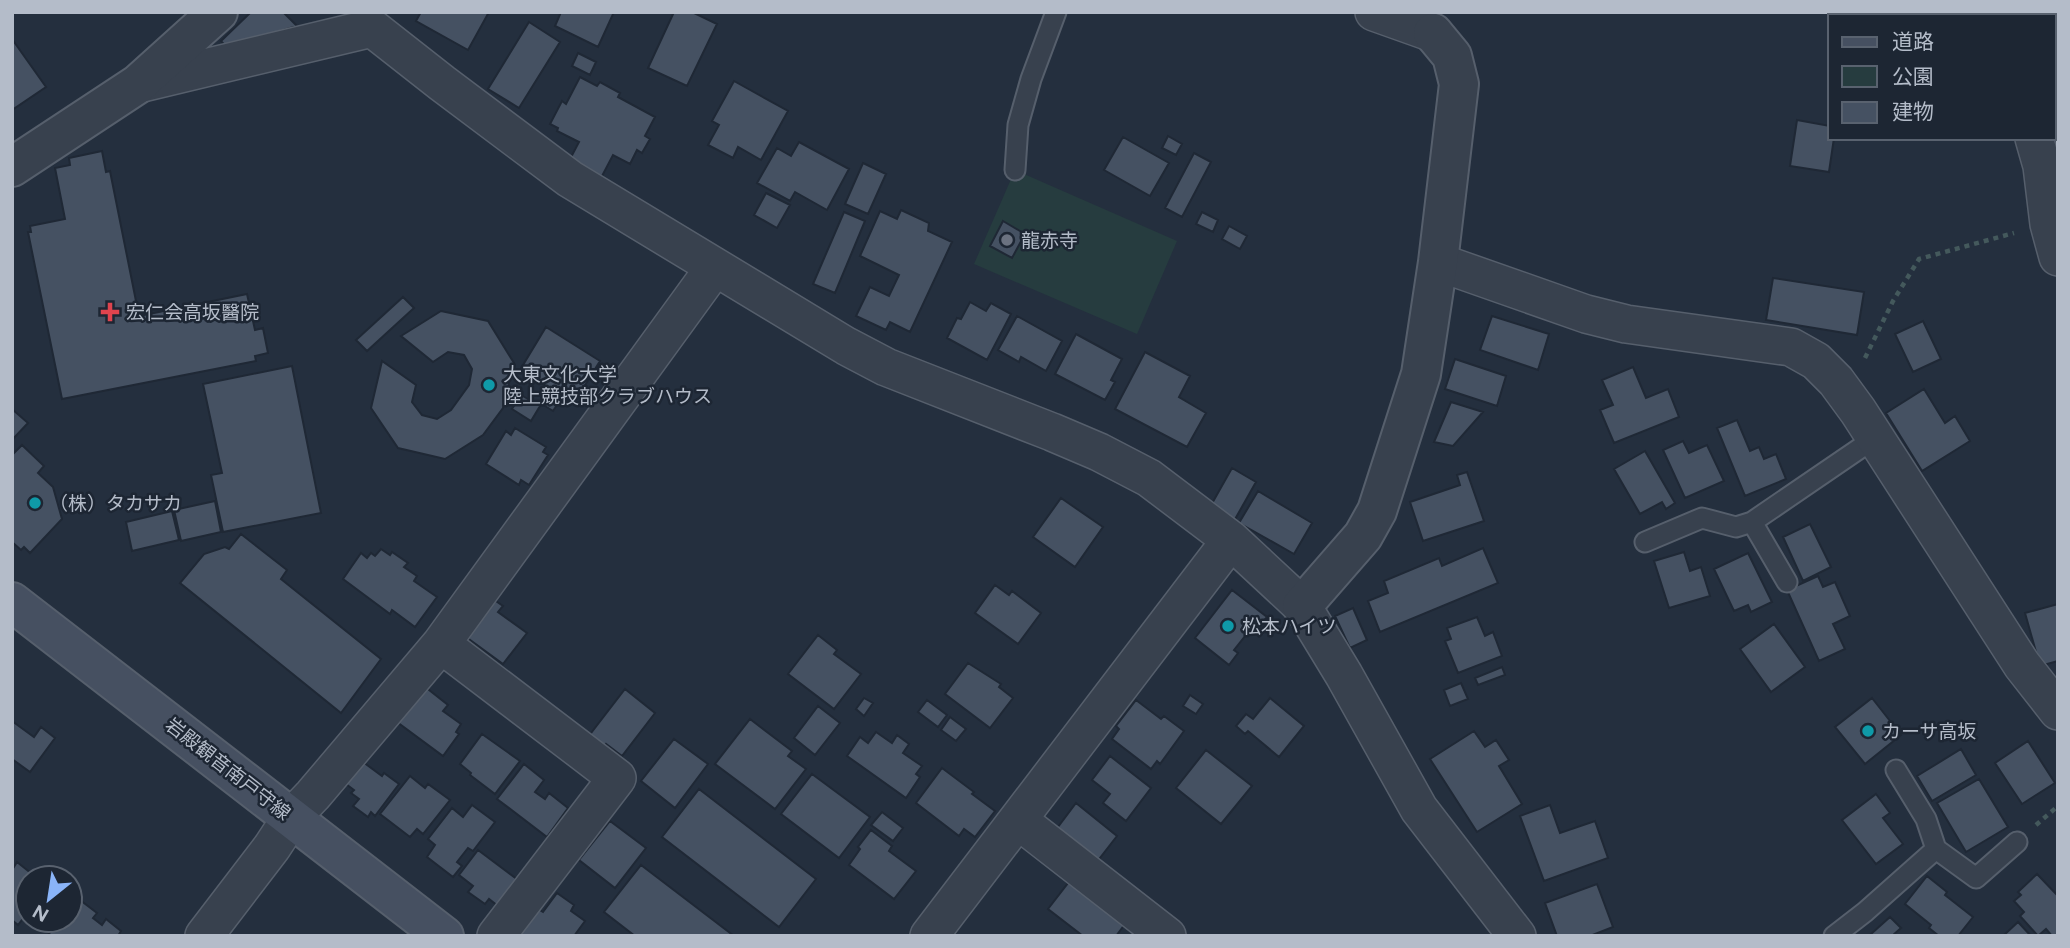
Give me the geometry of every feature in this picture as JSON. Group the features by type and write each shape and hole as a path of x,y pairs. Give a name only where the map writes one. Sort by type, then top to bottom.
{"main road":[{"name":"岩殿観音南戸守線","path":"12,602 444,936"}],"street":[{"path":"12,167 138,84 218,12"},
{"path":"1303,606 1363,536 1377,511 1421,374 1438,262 1458,85 1452,56 1439,23 1374,12"},
{"path":"138,84 377,20 442,83 570,179 846,346 886,367 1052,432 1149,478 1231,540 1303,606 1419,809 1517,936"},
{"path":"2035,140 2042,166 2053,240"},
{"path":"1438,262 1599,317 1626,324 1791,347 1816,361 1836,382 1867,425 2022,665 2058,711"},
{"path":"204,936 291,818 441,644 715,267"},
{"path":"929,936 1231,540"},
{"path":"441,644 617,778 496,936"},
{"path":"1017,820 1167,936"}],"lane":[{"path":"1015,170 1018,125 1031,79 1056,12"},
{"path":"1645,542 1702,519 1737,527 1752,522 1867,425"},
{"path":"1752,522 1787,582"},
{"path":"1896,770 1926,819 1936,849 1976,878 2017,842"},
{"path":"1834,936 1936,849"}],"path":[{"path":"1867,425 1865,356 1920,259 2053,240"}],"green space":[{"path":"1015,170 1177,241 1137,334 974,264"}],"building":[{"path":"251,12 283,12 297,26 226,47 221,41"},
{"path":"421,12 489,12 468,50 416,21"},
{"path":"561,12 614,12 598,47 555,26"},
{"path":"674,12 692,12 717,24 687,86 648,68"},
{"path":"529,22 560,42 519,108 488,89"},
{"path":"12,39 46,87 12,110"},
{"path":"578,53 596,62 590,75 572,66"},
{"path":"580,77 597,86 600,82 620,93 618,97 655,117 645,136 650,139 642,153 637,150 630,164 613,155 601,178 569,161 579,142 557,131 558,128 550,124 562,101 566,104"},
{"path":"734,81 788,111 761,160 738,147 733,158 708,145 719,125 712,121"},
{"path":"1797,120 1828,126 1828,140 1834,140 1829,172 1790,166"},
{"path":"1168,136 1182,144 1176,155 1162,148"},
{"path":"1123,137 1169,163 1150,196 1104,170"},
{"path":"799,142 849,169 827,210 795,192 790,201 757,183 777,148 791,156"},
{"path":"102,151 106,172 110,171 139,316 247,294 255,330 263,328 268,353 255,356 256,361 62,399 28,232 31,232 30,226 65,219 55,168 70,165 69,158"},
{"path":"1194,153 1211,162 1182,217 1165,208"},
{"path":"863,163 886,174 868,214 845,204"},
{"path":"766,193 790,205 777,228 754,215"},
{"path":"901,210 929,223 928,231 952,242 910,332 890,322 886,330 856,316 870,287 889,296 899,275 860,256 880,211 897,219"},
{"path":"844,212 865,221 835,293 813,284"},
{"path":"1202,212 1218,220 1213,232 1196,224"},
{"name":"龍赤寺","path":"1003,221 1025,234 1012,258 990,246"},
{"path":"1229,226 1247,236 1240,249 1222,239"},
{"path":"1773,278 1864,292 1857,335 1766,320"},
{"path":"403,297 414,308 367,351 356,340"},
{"path":"970,302 986,311 991,303 1011,314 987,360 947,338 957,318 961,319"},
{"name":"大東文化大学 陸上競技部クラブハウス","path":"441,311 488,321 514,363 503,408 483,435 445,459 398,448 371,408 382,361 416,385 412,402 422,415 437,419 451,410 469,385 472,369 464,355 448,352 433,362 401,336"},
{"path":"1017,316 1062,341 1046,371 1021,357 1019,362 998,350"},
{"path":"1492,316 1549,334 1538,370 1480,350"},
{"path":"1923,321 1941,359 1913,372 1895,334"},
{"path":"546,327 600,361 574,403 520,370"},
{"path":"1076,334 1122,359 1111,380 1115,382 1105,400 1055,374"},
{"path":"1145,352 1190,376 1179,397 1206,413 1187,447 1115,409"},
{"path":"1455,359 1506,376 1497,406 1445,389"},
{"path":"292,366 321,513 223,532 211,475 222,473 203,384"},
{"path":"1633,367 1646,398 1668,389 1679,417 1614,443 1600,410 1613,405 1602,380"},
{"path":"1924,389 1945,423 1955,416 1970,441 1922,471 1886,413"},
{"path":"521,395 540,406 531,421 512,409"},
{"path":"547,395 559,402 553,411 542,404"},
{"path":"1451,402 1483,412 1453,446 1434,442"},
{"path":"12,409 28,423 12,440"},
{"path":"1737,420 1750,451 1759,447 1764,459 1776,454 1786,479 1745,496 1717,428"},
{"path":"515,428 546,447 543,452 548,455 529,485 521,480 519,485 486,464 506,431 511,435"},
{"path":"1683,441 1689,453 1707,445 1724,481 1685,498 1663,450"},
{"name":"（株）タカサカ","path":"22,445 44,466 38,473 53,487 62,519 30,553 24,547 21,550 12,542 12,455"},
{"path":"1645,451 1675,503 1666,509 1662,502 1640,514 1614,469"},
{"path":"1232,468 1256,482 1234,521 1210,507"},
{"path":"1467,472 1484,521 1423,541 1410,502 1460,485 1457,475"},
{"path":"1258,491 1312,523 1294,554 1239,523"},
{"path":"1061,498 1103,527 1075,567 1033,537"},
{"path":"215,501 221,532 181,541 174,510"},
{"path":"172,511 179,540 132,551 126,522"},
{"path":"1810,524 1831,567 1803,581 1783,537"},
{"path":"241,534 287,570 281,579 381,659 341,713 180,583 204,554 225,547 229,549"},
{"path":"1483,548 1498,583 1380,632 1368,601 1388,593 1384,581 1439,558 1442,566"},
{"path":"381,549 390,555 392,552 408,563 404,567 417,576 414,581 437,597 415,627 392,610 390,614 343,579 361,553 367,558 371,553 375,556"},
{"path":"1684,552 1690,571 1701,567 1710,596 1669,608 1654,561"},
{"path":"1748,553 1772,602 1751,612 1748,605 1734,611 1714,569"},
{"path":"1818,576 1823,587 1835,582 1850,616 1833,624 1845,649 1819,661 1787,590"},
{"path":"995,585 1009,595 1012,591 1041,613 1018,644 975,613"},
{"name":"松本ハイツ","path":"1232,590 1267,617 1258,628 1254,625 1234,650 1238,653 1229,665 1195,638"},
{"path":"490,597 503,606 498,612 527,633 503,664 462,634"},
{"path":"2058,604 2058,661 2040,666 2025,613"},
{"path":"1353,608 1367,640 1350,648 1335,616"},
{"path":"1477,617 1485,636 1493,632 1502,656 1458,673 1445,641 1451,639 1447,628"},
{"path":"1774,624 1805,667 1771,692 1740,649"},
{"path":"818,635 837,650 834,654 861,674 834,709 788,674"},
{"path":"968,663 1001,684 999,687 1013,698 990,728 945,694"},
{"path":"1502,667 1505,675 1478,685 1475,678"},
{"path":"1461,683 1468,699 1450,706 1444,690"},
{"path":"424,686 448,705 443,711 461,724 456,732 459,734 443,756 397,722"},
{"path":"625,689 655,713 622,756 606,744 603,748 588,737"},
{"path":"1190,695 1203,704 1196,714 1183,706"},
{"path":"864,698 873,703 864,716 856,709"},
{"path":"1270,698 1304,726 1279,757 1248,731 1245,734 1236,726 1246,714 1253,719"},
{"name":"カーサ高坂","path":"1872,698 1901,735 1865,764 1835,727"},
{"path":"927,700 947,715 938,727 918,712"},
{"path":"1136,700 1161,719 1164,716 1184,731 1160,764 1157,761 1151,769 1112,739 1119,729 1116,726"},
{"path":"818,706 840,723 815,755 794,738"},
{"path":"950,717 966,729 956,741 941,730"},
{"path":"750,719 792,751 788,756 806,769 775,809 715,764"},
{"path":"12,721 34,737 41,727 55,738 30,772 12,759"},
{"path":"1474,731 1485,747 1496,740 1509,760 1499,766 1522,804 1477,832 1430,759"},
{"path":"876,732 892,743 897,735 909,744 903,753 922,766 916,774 920,777 906,798 847,756 860,737 868,743"},
{"path":"482,734 520,761 495,794 460,764"},
{"path":"674,739 708,764 675,808 641,781"},
{"path":"2028,741 2055,783 2022,804 1995,763"},
{"path":"1961,749 1976,775 1932,801 1917,776"},
{"path":"1206,750 1252,786 1221,824 1176,788"},
{"path":"1110,756 1151,788 1126,821 1103,803 1110,794 1092,780"},
{"path":"363,762 399,784 375,816 371,812 368,817 353,806 359,799 351,793 354,790 346,784"},
{"path":"524,764 544,780 535,792 545,799 549,793 568,808 547,837 497,799"},
{"path":"942,768 995,811 975,837 964,829 959,836 916,803"},
{"path":"812,774 870,817 839,858 781,814"},
{"path":"410,776 425,788 428,784 450,800 423,834 417,829 410,837 380,814"},
{"path":"1979,779 2008,827 1966,852 1937,803"},
{"path":"699,789 816,879 779,927 662,837"},
{"path":"1876,794 1890,813 1883,818 1903,844 1876,864 1842,820"},
{"path":"1076,803 1117,836 1096,863 1055,831"},
{"path":"472,805 495,822 473,851 468,848 457,862 462,866 453,877 427,857 435,845 428,839 452,808 463,817"},
{"path":"1550,805 1560,833 1595,821 1608,858 1544,881 1520,816"},
{"path":"882,812 903,828 893,841 871,825"},
{"path":"610,821 646,848 615,888 579,860"},
{"path":"871,830 892,846 889,851 916,871 894,899 849,865"},
{"path":"478,850 518,880 498,906 489,899 485,904 468,892 473,886 459,875"},
{"path":"12,865 14,867 14,922 12,920"},
{"path":"641,865 734,936 635,936 604,912"},
{"path":"2037,874 2058,896 2058,936 2052,936 2046,929 2038,936 2020,916 2024,912 2014,901 2021,895 2018,892"},
{"path":"1927,876 1947,892 1945,895 1973,917 1958,936 1939,936 1929,928 1931,925 1905,904"},
{"path":"1072,878 1128,920 1116,936 1083,936 1048,909"},
{"path":"1597,884 1613,927 1590,936 1557,936 1545,903"},
{"path":"557,893 574,905 571,911 585,921 574,936 518,936 538,909 543,912"},
{"path":"84,903 97,913 93,918 102,925 106,919 121,931 118,936 47,936 84,934"},
{"path":"1890,917 1901,928 1892,936 1871,934"},
{"path":"2018,922 2031,936 2003,936"}],"place":[{"name":"龍赤寺","path":"1007,240"},
{"name":"宏仁会高坂醫院","path":"110,312"},
{"name":"大東文化大学 陸上競技部クラブハウス","path":"489,385"},
{"name":"（株）タカサカ","path":"35,503"},
{"name":"松本ハイツ","path":"1228,626"},
{"name":"カーサ高坂","path":"1868,731"}]}
